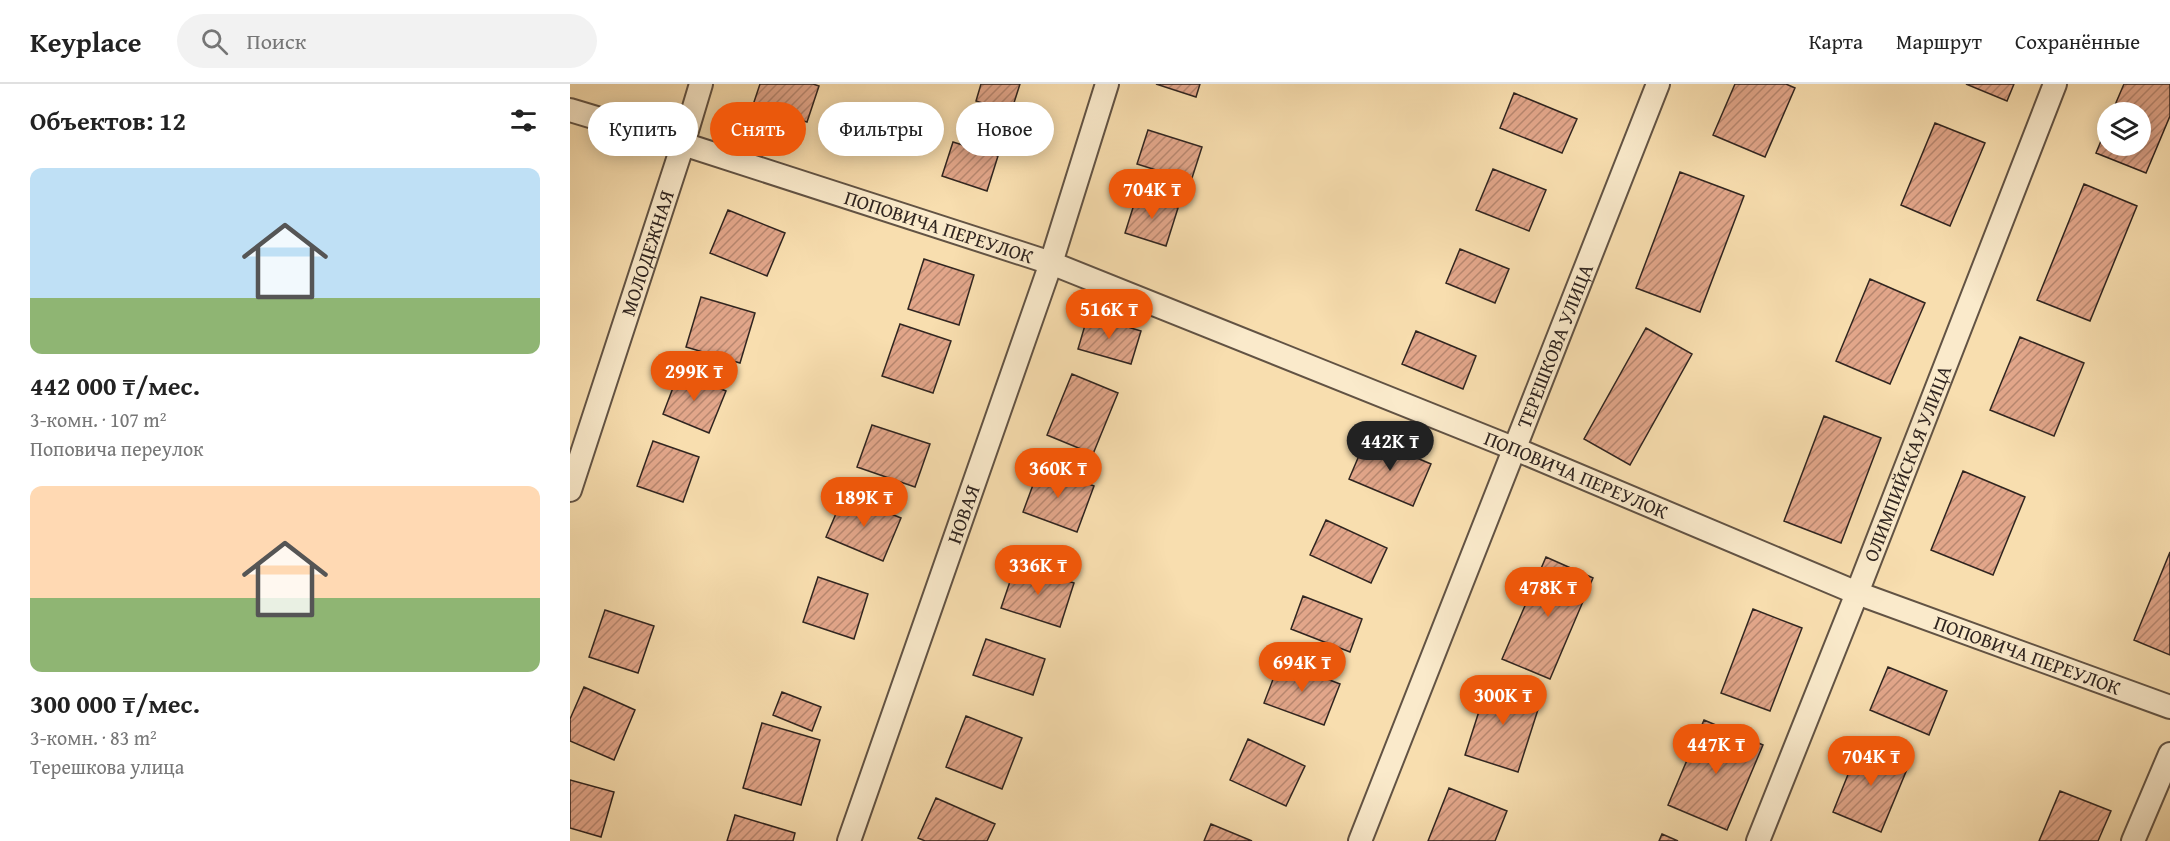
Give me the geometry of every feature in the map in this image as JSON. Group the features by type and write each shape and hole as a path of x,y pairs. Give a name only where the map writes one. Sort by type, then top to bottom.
{"street":[{"name":"МОЛОДЕЖНАЯ","path":"696,102 701,84"},
{"name":"НОВАЯ","path":"849,841 1051,263 1107,84"},
{"name":"ТЕРЕШКОВА УЛИЦА","path":"1360,841 1658,84"},
{"name":"ОЛИМПИЙСКАЯ УЛИЦА","path":"1758,841 2055,84"},
{"name":"ПОПОВИЧА ПЕРЕУЛОК","path":"570,110 588,115"},
{"name":"ПОПОВИЧА ПЕРЕУЛОК","path":"698,149 1051,263 1513,448 1857,593 2170,707"},
{"name":"МОЛОДЕЖНАЯ","path":"570,490 679,156"},
{"path":"2133,841 2170,754"}],"building":[{"path":"760,84 819,86 807,122 806,102 754,102"},
{"path":"981,84 1020,84 1014,102 976,101"},
{"path":"1156,84 1200,84 1196,97"},
{"path":"1735,84 1786,84 1795,88 1765,157 1713,135"},
{"path":"1966,84 2014,84 2007,101"},
{"path":"2124,84 2170,84 2170,116 2146,173 2104,156 2151,156 2151,102 2116,102"},
{"path":"1514,93 1577,119 1562,153 1500,128"},
{"path":"1935,123 1985,143 1950,226 1901,205"},
{"path":"1148,130 1202,147 1191,181 1137,164"},
{"path":"953,142 956,143 956,156 998,156 987,191 942,176"},
{"path":"1493,169 1546,190 1529,231 1476,210"},
{"path":"1680,172 1744,196 1700,312 1636,288"},
{"path":"2084,184 2137,206 2090,321 2037,300"},
{"path":"1137,195 1178,208 1166,246 1125,233"},
{"path":"728,210 785,233 767,276 710,253"},
{"path":"1460,249 1509,269 1495,303 1446,283"},
{"path":"924,259 974,275 959,325 908,309"},
{"path":"1870,279 1925,303 1890,384 1836,361"},
{"path":"701,297 755,313 740,363 686,347"},
{"path":"1088,315 1141,331 1131,364 1078,349"},
{"path":"900,324 951,341 933,393 882,376"},
{"path":"1646,328 1692,354 1630,465 1584,439"},
{"path":"1416,331 1476,356 1463,389 1402,364"},
{"path":"2020,337 2084,363 2054,436 1990,410"},
{"path":"679,372 726,391 709,433 663,414"},
{"path":"1072,374 1118,393 1093,454 1047,435"},
{"path":"1824,416 1881,438 1841,543 1784,521"},
{"path":"872,425 930,444 915,487 857,467"},
{"path":"1367,437 1431,464 1413,506 1349,479"},
{"path":"653,441 699,457 683,502 637,486"},
{"path":"1040,466 1094,486 1077,532 1023,512"},
{"path":"1963,471 2025,497 1993,575 1931,550"},
{"path":"844,495 901,518 883,561 826,537"},
{"path":"1326,520 1387,548 1371,583 1310,555"},
{"path":"2170,552 2170,655 2134,640"},
{"path":"1546,557 1593,578 1550,679 1502,659"},
{"path":"1016,564 1074,583 1060,627 1001,608"},
{"path":"818,577 868,594 854,639 803,622"},
{"path":"1303,596 1362,619 1350,652 1291,629"},
{"path":"1753,609 1802,628 1770,711 1721,693"},
{"path":"605,610 654,626 638,673 589,657"},
{"path":"986,639 1045,659 1033,695 973,675"},
{"path":"1280,661 1340,684 1324,725 1264,703"},
{"path":"1888,667 1947,691 1929,735 1870,710"},
{"path":"1489,680 1542,697 1518,772 1465,755"},
{"path":"584,687 635,710 614,760 570,741 570,719"},
{"path":"782,692 821,707 812,731 773,715"},
{"path":"966,716 1022,738 1002,789 946,767"},
{"path":"1704,720 1763,745 1727,830 1668,805"},
{"path":"762,723 820,740 801,805 743,788"},
{"path":"1248,739 1305,766 1286,806 1230,780"},
{"path":"1861,742 1910,762 1881,832 1833,812"},
{"path":"570,780 614,792 601,837 570,828"},
{"path":"1449,788 1507,811 1495,841 1428,841"},
{"path":"2060,791 2111,811 2098,841 2039,841"},
{"path":"936,798 995,824 987,841 925,841 918,838"},
{"path":"735,815 795,833 793,841 727,841"},
{"path":"1211,824 1252,841 1204,841"},
{"path":"1662,834 1678,841 1659,841"}]}
